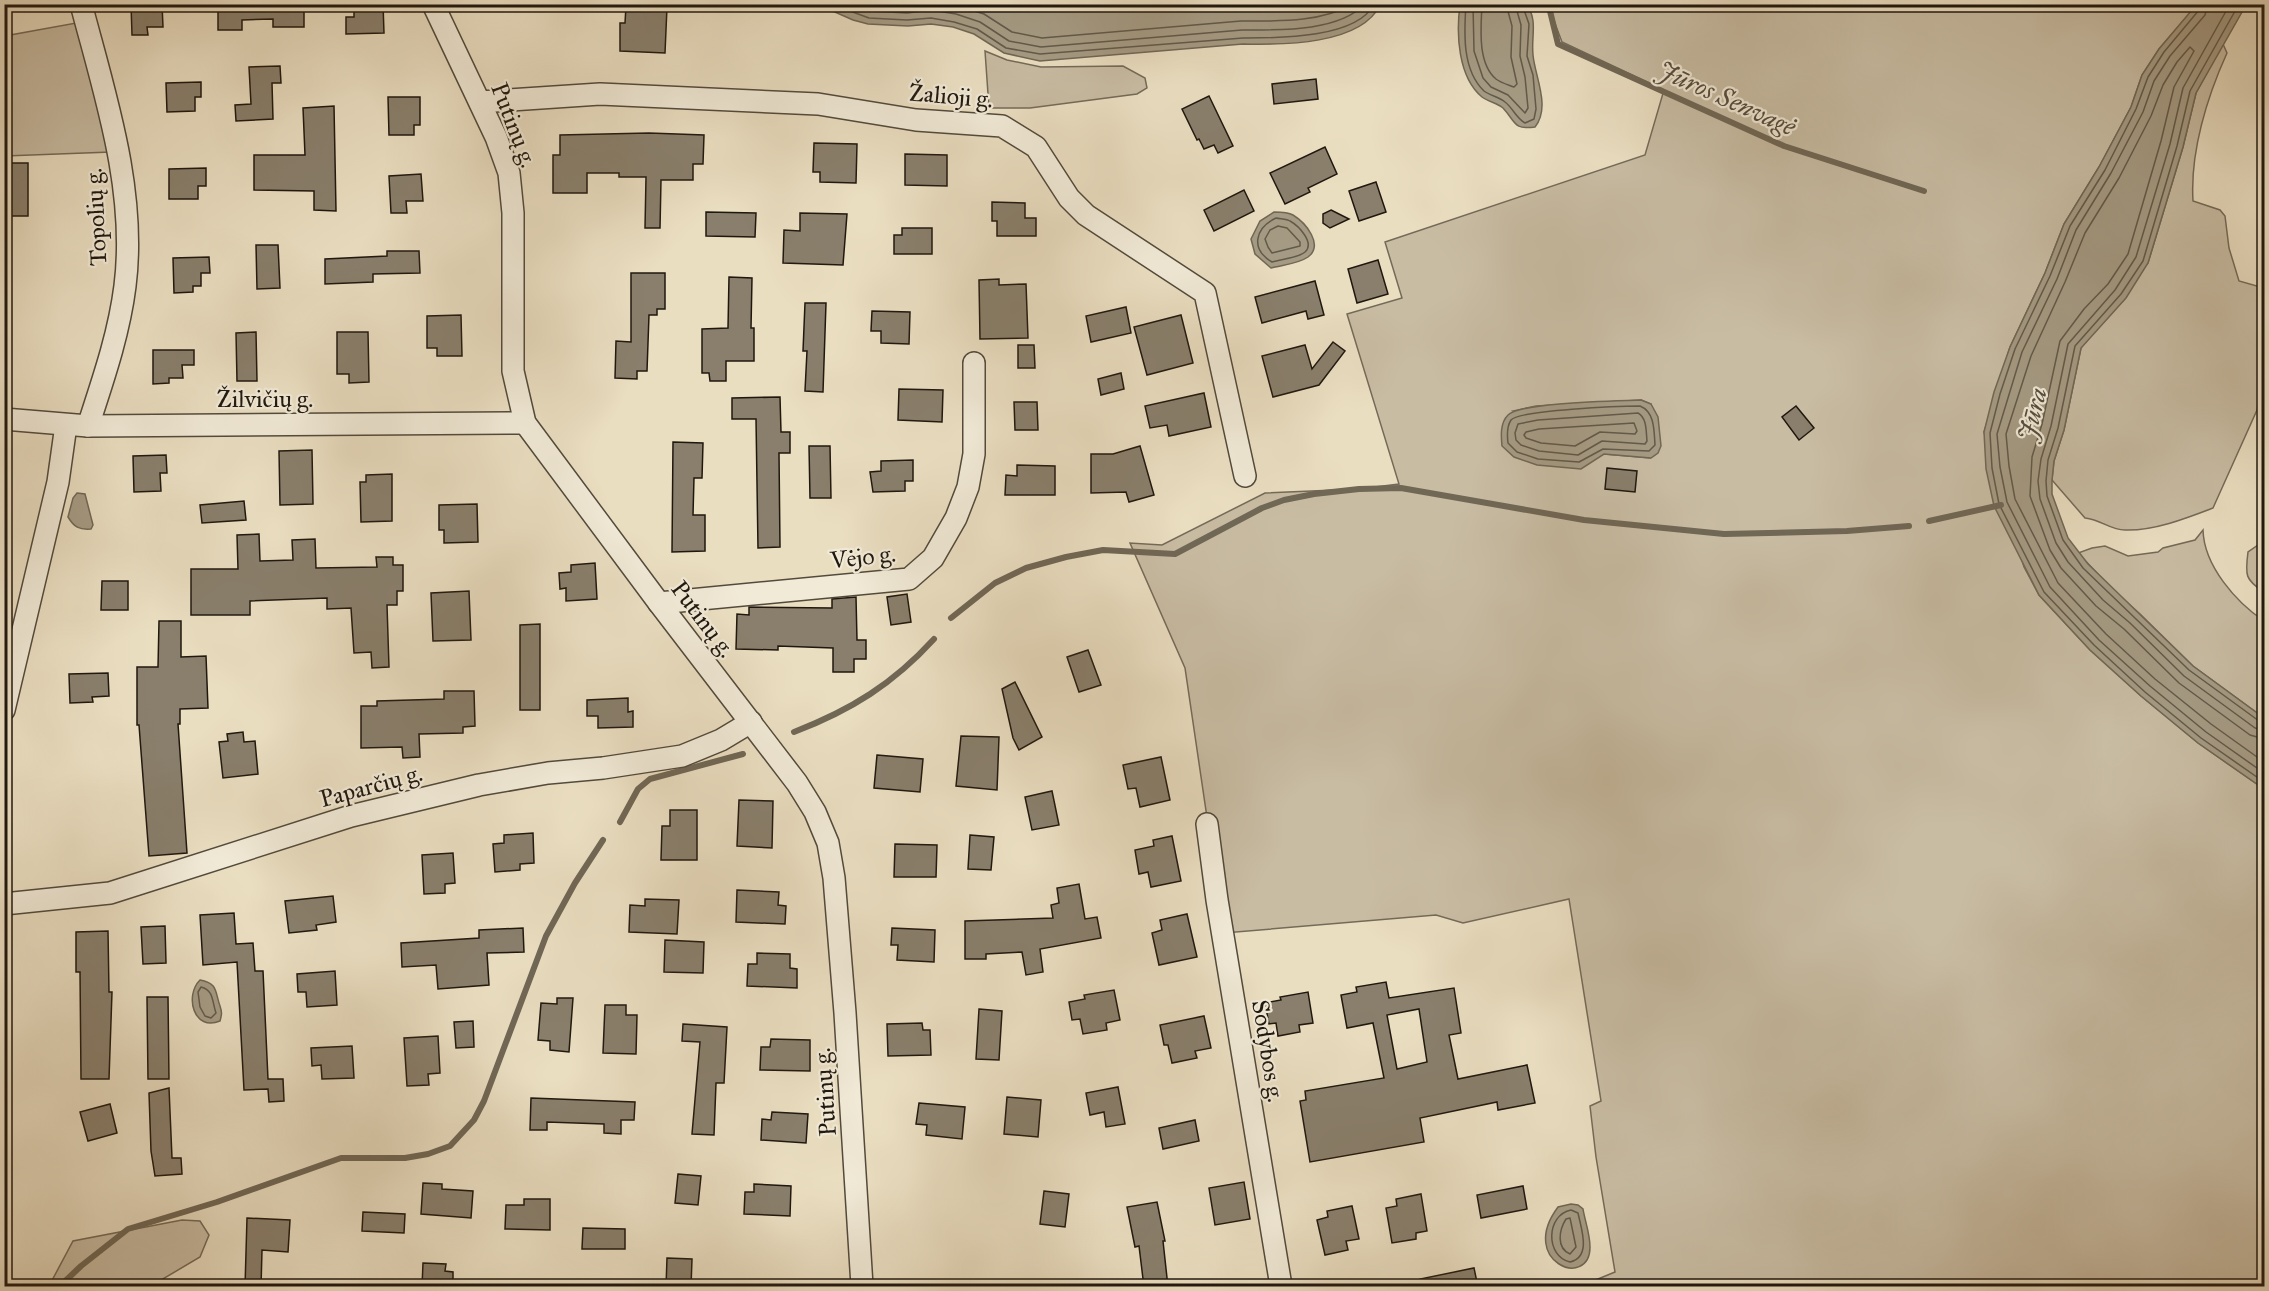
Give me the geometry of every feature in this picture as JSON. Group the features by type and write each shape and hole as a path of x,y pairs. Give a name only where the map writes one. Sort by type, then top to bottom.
{"street":[{"name":"Topolių g.","path":"81,4 117,145 127,241 125,284 115,341 88,426"},
{"name":"Putinų g.","path":"433,4 496,137 508,173 513,213 513,371 525,423 797,783 815,812 828,843 844,990 862,1287"},
{"name":"Žalioji g.","path":"480,102 600,94 818,104 916,120 1002,126 1035,147 1069,198 1086,214 1205,293 1245,476"},
{"name":"Vėjo g.","path":"659,603 909,579 933,558 956,518 968,487 974,454 974,363"},
{"name":"Žilvičių g.","path":"4,419 88,426 525,423"},
{"path":"4,710 58,482 66,425"},
{"name":"Paparčių g.","path":"4,904 110,893 351,816 478,785 548,773 603,768 682,756 722,740 751,722"},
{"name":"Sodybos g.","path":"1207,824 1217,900 1281,1287"}],"shaded area":[{"path":"1548,5 2197,5 2159,49 2142,75 2131,107 2099,167 2064,224 2045,273 2010,347 1984,432 2024,567 2039,595 2090,650 2141,696 2198,743 2264,789 2264,1286 1581,1286 1615,1272 1590,1106 1601,1101 1569,899 1463,923 1436,915 1224,933 1185,668 1130,543 1162,545 1265,493 1359,489 1399,484 1347,314 1402,298 1385,242 1645,155 1664,90 1562,42","holes":["1641,400 1651,404 1650,458 1604,454 1513,411 1536,406"]},
{"path":"76,23 111,152 5,156 5,36"},
{"path":"2223,44 2227,53 2207,106 2197,144 2193,201 2220,210 2225,216 2229,248 2239,281 2264,288 2264,359 2257,410 2213,508 2159,526 2120,530 2085,518 2052,480 2054,461 2064,430 2081,348 2148,263 2183,147 2196,93"},
{"path":"985,51 1007,60 1041,67 1123,66 1145,78 1147,88 1137,94 1030,108 989,108"},
{"path":"2203,530 2209,557 2223,582 2243,604 2264,621 2264,718 2193,666 2113,590 2078,553 2105,546 2128,556 2158,552 2163,548 2195,540"},
{"path":"2264,541 2264,592 2250,580 2247,566 2248,552"},
{"path":"182,1220 200,1221 209,1235 200,1257 151,1286 49,1286 73,1241"}],"water":[{"name":"Jūra","path":"2197,4 2246,5 2196,93 2183,147 2148,263 2126,298 2081,348 2064,430 2054,461 2052,494 2068,538 2088,564 2193,666 2264,718 2264,789 2198,743 2141,696 2090,650 2039,595 1994,506 1986,469 1984,432 1994,392 2010,347 2045,273 2064,224 2099,167 2131,107 2142,75 2159,49"},
{"path":"819,5 1380,5 1370,18 1356,28 1319,40 1040,61 1004,53 974,34 953,27 931,24 908,26 868,24"},
{"path":"1460,5 1527,5 1532,17 1534,64 1542,101 1540,119 1535,127 1519,126 1503,108 1482,97 1474,88 1463,67 1460,54 1458,29"},
{"path":"1274,212 1293,215 1308,229 1314,246 1308,257 1295,263 1271,268 1255,254 1251,239 1260,221"},
{"path":"1641,400 1651,404 1658,417 1661,446 1658,453 1651,458 1604,454 1581,469 1537,465 1514,457 1502,446 1502,426 1508,415 1517,411 1531,407 1571,403"},
{"path":"77,493 85,494 93,525 91,529 77,527 68,517 73,498"},
{"path":"200,980 210,983 215,989 221,1012 220,1021 211,1023 204,1021 194,1011 193,995"},
{"path":"1571,1204 1583,1209 1590,1247 1587,1260 1579,1267 1569,1268 1559,1264 1550,1255 1546,1242 1548,1226 1558,1207"}],"building":[{"path":"131,4 162,4 163,27 147,27 148,35 132,35"},
{"path":"218,4 304,4 304,27 273,27 273,19 242,20 242,30 218,30"},
{"path":"354,4 383,4 384,33 346,34 346,17 354,17"},
{"path":"626,6 667,7 665,53 620,51 620,23 625,23"},
{"path":"280,66 281,83 272,83 273,119 236,121 235,105 251,104 249,67"},
{"path":"1316,79 1318,99 1274,104 1272,84"},
{"path":"201,82 201,97 195,97 195,111 167,112 166,83"},
{"path":"1209,96 1233,146 1218,153 1214,145 1204,149 1182,109"},
{"path":"388,97 420,97 420,125 414,125 414,135 389,135"},
{"path":"334,106 336,211 314,210 314,191 254,190 254,155 305,155 303,108"},
{"path":"649,133 704,135 703,164 693,164 693,180 661,180 660,228 645,228 646,177 619,177 619,173 587,173 587,193 553,193 553,155 560,155 560,135"},
{"path":"814,143 857,144 856,183 820,182 820,172 813,172"},
{"path":"1325,147 1337,174 1308,188 1310,192 1285,204 1270,173"},
{"path":"905,154 947,155 947,186 905,185"},
{"path":"4,163 28,163 28,216 4,216"},
{"path":"206,168 206,186 198,186 198,199 169,199 169,169"},
{"path":"421,174 423,201 406,201 407,213 391,213 389,176"},
{"path":"1376,182 1386,212 1359,221 1349,191"},
{"path":"1244,190 1254,211 1214,231 1204,210"},
{"path":"992,202 1025,203 1025,218 1036,218 1036,236 997,236 997,221 992,221"},
{"path":"1331,210 1349,219 1330,228 1323,223 1323,214"},
{"path":"706,212 756,213 755,237 706,236"},
{"path":"800,213 847,214 843,265 783,263 784,230 800,231"},
{"path":"902,228 932,228 932,254 894,254 894,235 902,235"},
{"path":"256,245 278,245 280,288 257,289"},
{"path":"387,251 419,251 420,273 373,274 373,282 325,284 325,259 387,256"},
{"path":"209,257 210,273 201,273 201,286 193,286 193,292 174,293 173,258"},
{"path":"1378,260 1388,294 1357,303 1348,269"},
{"path":"631,273 665,273 665,309 657,309 657,315 649,315 647,371 637,371 637,379 615,378 616,341 631,342"},
{"path":"729,277 752,278 751,328 754,328 754,361 726,361 726,381 710,381 709,373 702,373 702,329 728,328"},
{"path":"999,279 999,285 1026,284 1028,338 980,339 979,280"},
{"path":"1315,281 1324,315 1308,319 1306,311 1262,323 1255,297"},
{"path":"805,303 826,303 823,392 805,391 807,351 803,351"},
{"path":"1126,307 1131,333 1091,342 1086,316"},
{"path":"872,311 910,312 909,344 881,343 881,331 871,331"},
{"path":"461,315 462,356 437,356 437,348 427,348 427,316"},
{"path":"1181,315 1193,363 1147,375 1134,327"},
{"path":"256,332 257,381 237,381 236,333"},
{"path":"337,332 368,332 369,382 349,383 349,374 337,374"},
{"path":"1333,342 1345,351 1319,385 1273,397 1262,356 1305,345 1312,369"},
{"path":"1018,345 1034,345 1035,368 1018,368"},
{"path":"153,350 194,350 194,365 182,365 183,378 169,378 169,383 153,384"},
{"path":"1121,373 1124,389 1101,395 1098,379"},
{"path":"899,389 943,390 942,422 898,420"},
{"path":"1204,393 1211,427 1169,436 1167,425 1150,428 1145,406"},
{"path":"780,397 781,432 790,432 790,453 779,453 780,547 758,548 756,419 732,419 732,398"},
{"path":"1014,402 1037,402 1038,430 1015,430"},
{"path":"1796,406 1814,428 1799,440 1782,417"},
{"path":"673,442 703,443 702,478 694,478 693,515 705,515 705,551 672,552"},
{"path":"809,446 830,446 831,498 810,498"},
{"path":"1140,446 1154,495 1129,502 1126,492 1091,493 1091,454 1113,454"},
{"path":"312,450 313,504 280,505 279,451"},
{"path":"166,455 167,473 160,473 161,491 134,492 133,456"},
{"path":"913,460 913,481 905,481 905,491 873,492 870,472 881,471 881,461"},
{"path":"1017,465 1055,466 1055,495 1005,495 1006,475 1017,476"},
{"path":"1607,468 1637,471 1635,492 1605,489"},
{"path":"392,474 392,521 361,522 360,482 366,482 366,475"},
{"path":"244,501 246,520 202,523 200,505"},
{"path":"477,504 478,542 444,543 444,530 439,530 439,505"},
{"path":"259,534 260,561 293,560 292,540 315,539 316,568 377,567 376,557 393,557 393,565 403,565 403,591 397,591 397,605 387,605 389,667 372,668 371,652 354,653 351,608 327,609 327,598 250,601 250,615 191,615 191,569 238,569 237,535"},
{"path":"595,563 597,599 566,601 566,588 560,589 559,573 571,572 571,565"},
{"path":"102,581 128,581 128,610 101,610"},
{"path":"469,591 471,640 433,641 431,593"},
{"path":"907,594 911,622 891,625 887,597"},
{"path":"856,597 857,640 866,640 866,659 854,659 854,672 833,672 833,648 778,646 778,650 736,649 737,614 749,615 749,607 832,608 832,599"},
{"path":"159,621 181,621 181,657 206,656 208,708 180,709 180,724 178,724 187,853 149,856 139,725 137,725 137,667 158,667"},
{"path":"540,624 540,710 520,710 520,625"},
{"path":"1088,650 1101,685 1079,692 1067,657"},
{"path":"108,673 109,696 92,697 93,702 70,703 69,674"},
{"path":"1015,682 1042,737 1019,750 1013,738 1002,689"},
{"path":"444,691 474,691 475,726 463,727 463,733 419,734 420,757 403,758 402,747 361,748 361,706 377,706 377,701 444,699"},
{"path":"628,698 628,712 633,711 633,727 598,728 598,716 587,716 587,700"},
{"path":"243,732 244,742 255,741 258,774 223,778 219,742 228,741 227,734"},
{"path":"961,736 999,737 997,790 956,786"},
{"path":"877,755 923,759 920,792 874,788"},
{"path":"1161,757 1170,800 1140,807 1136,788 1128,789 1123,765"},
{"path":"1052,791 1059,825 1032,830 1025,797"},
{"path":"739,800 773,801 772,848 737,846"},
{"path":"670,810 697,810 697,860 661,860 662,826 670,826"},
{"path":"533,833 534,863 520,864 520,870 495,872 493,844 504,843 504,835"},
{"path":"970,835 994,837 991,870 968,869"},
{"path":"1172,836 1181,881 1151,887 1148,872 1139,874 1135,850 1154,846 1153,840"},
{"path":"895,844 937,845 936,877 894,877"},
{"path":"453,853 455,883 445,884 445,893 424,894 422,855"},
{"path":"1079,884 1085,919 1097,917 1101,938 1040,949 1043,972 1026,975 1022,952 986,954 986,959 965,959 965,921 1053,918 1051,905 1059,903 1057,888"},
{"path":"737,890 779,892 778,905 786,906 785,924 736,922"},
{"path":"333,896 336,922 316,925 317,930 289,933 285,901"},
{"path":"645,899 679,900 677,934 629,932 630,905 645,906"},
{"path":"234,913 236,944 253,943 255,971 263,971 268,1079 283,1079 284,1101 269,1102 268,1089 244,1090 237,962 203,965 200,915"},
{"path":"1187,914 1197,957 1159,965 1152,933 1162,930 1160,920"},
{"path":"165,926 166,963 143,964 141,927"},
{"path":"523,928 524,952 487,953 489,985 438,989 436,965 402,967 401,943 479,938 479,930"},
{"path":"892,928 935,930 934,962 897,960 898,945 891,945"},
{"path":"108,931 109,992 112,992 109,1079 81,1079 80,972 76,972 76,932"},
{"path":"665,940 704,942 703,973 664,972"},
{"path":"757,953 790,954 790,968 797,969 797,988 747,986 748,964 757,964"},
{"path":"335,971 337,1005 307,1007 306,992 298,992 297,974"},
{"path":"1386,982 1389,998 1454,988 1461,1033 1449,1035 1458,1079 1527,1065 1535,1103 1498,1110 1497,1102 1420,1118 1424,1142 1310,1162 1300,1101 1306,1100 1305,1091 1384,1078 1373,1023 1347,1028 1341,995 1357,992 1356,987","holes":["1419,1009 1427,1062 1397,1069 1387,1015"]},
{"path":"1114,990 1120,1020 1106,1023 1107,1030 1083,1034 1080,1019 1072,1020 1069,1002 1085,999 1084,995"},
{"path":"1308,992 1313,1023 1299,1025 1300,1032 1278,1036 1276,1023 1269,1024 1265,1003 1281,1000 1280,997"},
{"path":"147,997 168,997 169,1079 148,1079"},
{"path":"557,998 573,998 569,1052 550,1050 550,1041 538,1040 541,1003 557,1004"},
{"path":"605,1005 626,1005 626,1015 637,1015 636,1054 603,1053"},
{"path":"979,1009 1002,1011 999,1060 976,1059"},
{"path":"1204,1016 1211,1048 1195,1051 1197,1058 1172,1063 1168,1045 1164,1045 1160,1025"},
{"path":"473,1021 474,1047 456,1048 454,1022"},
{"path":"922,1023 923,1030 930,1030 931,1055 888,1056 887,1024"},
{"path":"683,1024 727,1027 724,1083 716,1083 714,1135 692,1134 700,1042 682,1041"},
{"path":"438,1036 440,1073 428,1074 429,1085 407,1086 404,1038"},
{"path":"771,1039 810,1040 810,1071 760,1070 761,1047 770,1047"},
{"path":"352,1046 354,1078 322,1079 321,1065 312,1066 311,1048"},
{"path":"1118,1087 1125,1124 1106,1127 1104,1112 1090,1115 1086,1093"},
{"path":"169,1088 172,1158 181,1158 182,1174 155,1176 151,1151 149,1093"},
{"path":"1007,1097 1041,1100 1038,1137 1004,1134"},
{"path":"531,1098 635,1102 634,1120 621,1120 621,1134 604,1133 604,1124 547,1122 547,1130 530,1130"},
{"path":"919,1103 965,1107 962,1139 926,1135 927,1125 916,1124"},
{"path":"110,1104 117,1133 88,1141 80,1112"},
{"path":"772,1112 808,1114 806,1143 761,1140 762,1119 771,1120"},
{"path":"1195,1120 1199,1141 1163,1149 1159,1128"},
{"path":"678,1174 701,1176 698,1205 675,1203"},
{"path":"1244,1182 1250,1219 1215,1225 1209,1188"},
{"path":"423,1183 442,1184 442,1189 473,1191 471,1218 421,1214"},
{"path":"754,1184 791,1186 790,1216 744,1214 745,1192 754,1192"},
{"path":"1523,1186 1527,1209 1481,1218 1477,1195"},
{"path":"1044,1191 1069,1194 1065,1227 1040,1224"},
{"path":"1421,1194 1427,1231 1416,1233 1416,1239 1392,1243 1386,1208 1397,1206 1396,1199"},
{"path":"524,1199 550,1199 550,1230 505,1229 506,1205 524,1205"},
{"path":"1157,1202 1165,1241 1163,1241 1168,1287 1144,1287 1139,1246 1135,1247 1127,1207"},
{"path":"1352,1206 1359,1239 1346,1241 1348,1250 1325,1255 1317,1220 1328,1217 1327,1211"},
{"path":"363,1212 405,1214 404,1233 362,1231"},
{"path":"247,1218 290,1220 288,1252 262,1250 261,1287 245,1287"},
{"path":"583,1228 625,1229 625,1249 582,1249"},
{"path":"667,1258 692,1259 691,1287 666,1287"},
{"path":"423,1263 446,1264 445,1271 453,1272 453,1287 422,1287"},
{"path":"1474,1268 1478,1287 1420,1287 1420,1279"}],"waterway":[{"name":"Jūros Senvagė","path":"1547,4 1558,44 1784,146 1924,191"},
{"path":"951,618 995,583 1026,568 1103,550 1175,554 1262,508 1284,500 1359,489 1401,488 1584,520 1724,534 1847,531 1909,526"},
{"path":"1929,521 2001,505"},
{"path":"794,732 834,715 870,694 903,669 934,639"},
{"path":"620,822 638,789 650,779 743,754"},
{"path":"60,1286 81,1266 128,1229 217,1202 341,1158 405,1158 428,1154 450,1146 474,1120 484,1101 546,936 575,883 603,840"}]}
